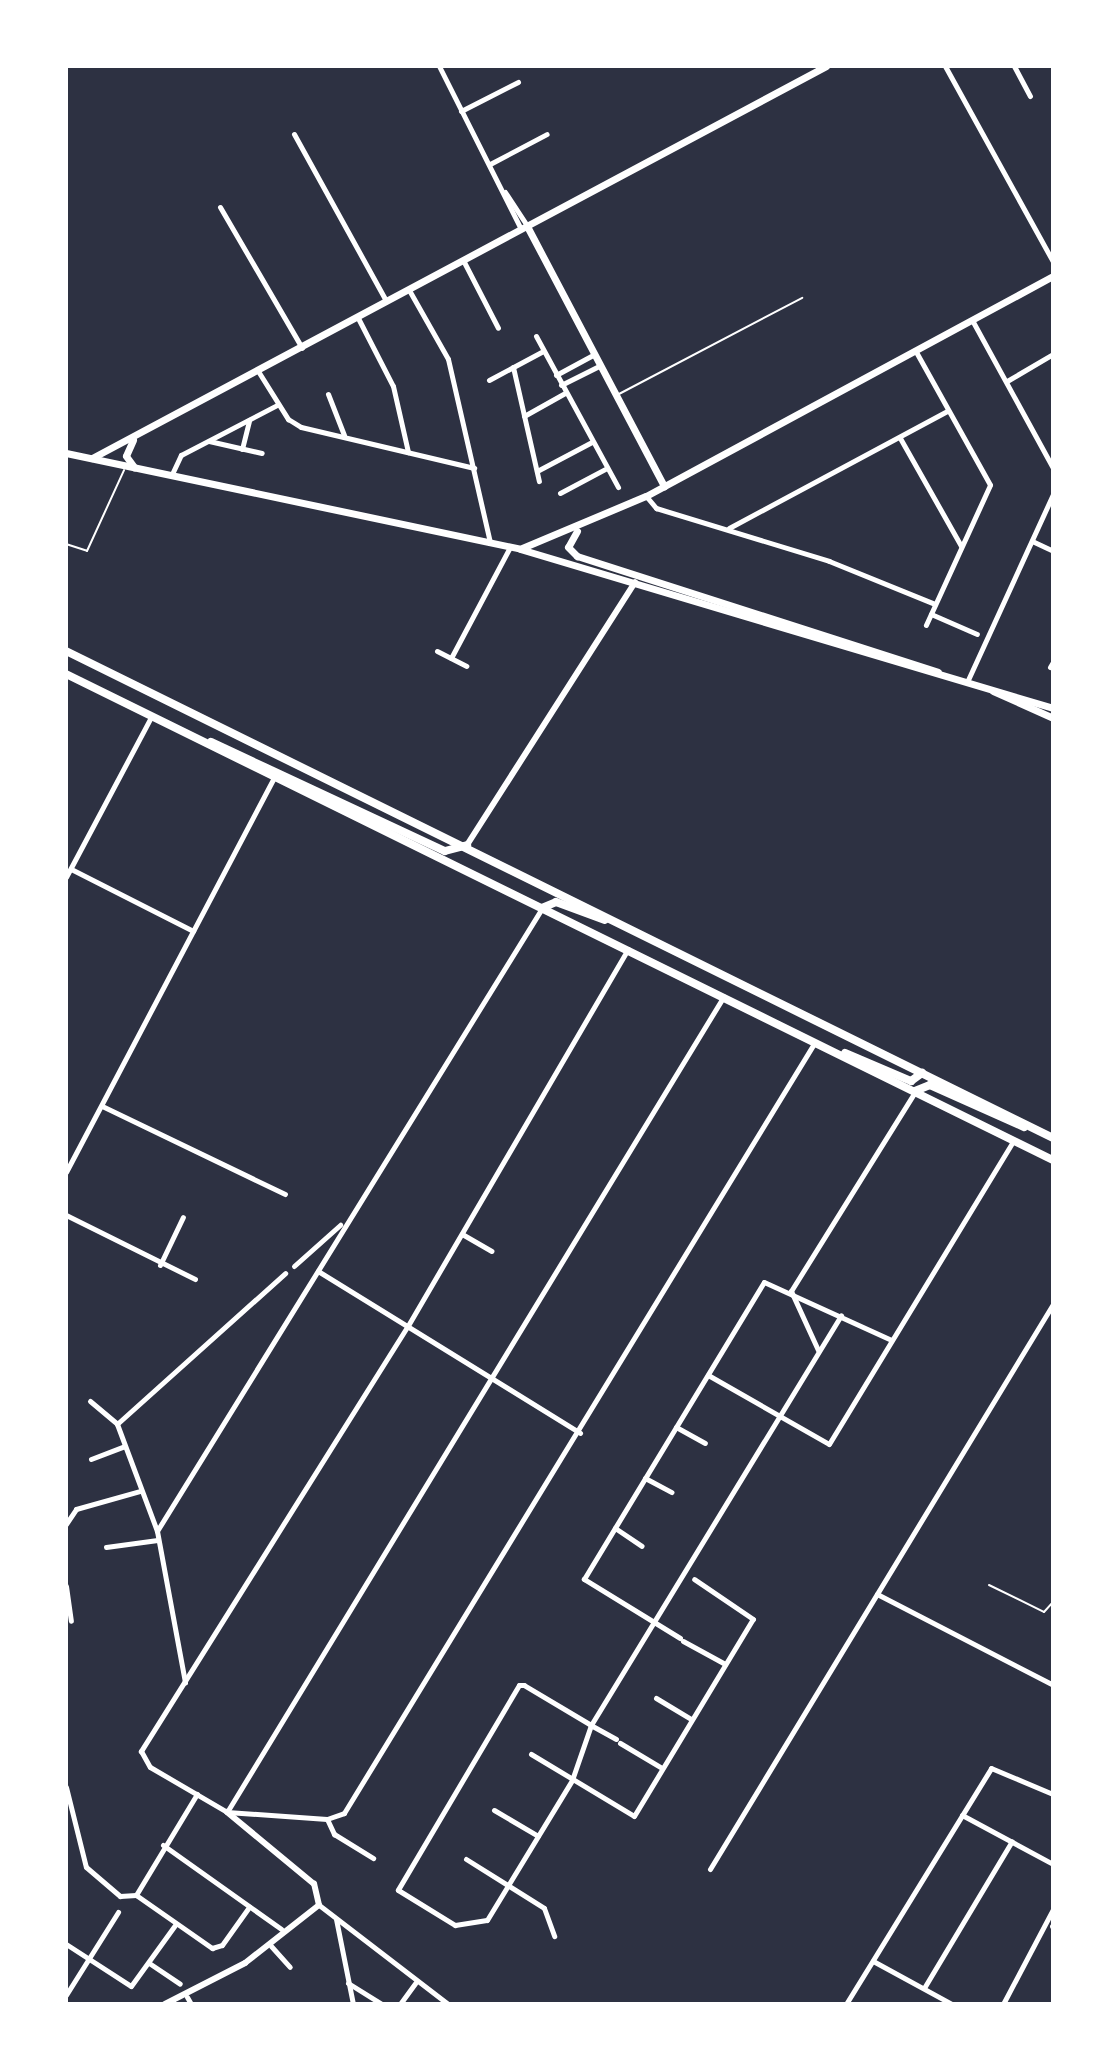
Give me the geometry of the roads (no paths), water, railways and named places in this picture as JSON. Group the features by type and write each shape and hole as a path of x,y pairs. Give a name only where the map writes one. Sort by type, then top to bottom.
{"highway":[{"path":"66,651 467,845 614,922 1053,1138"},
{"path":"66,674 724,995 1053,1160"},
{"path":"198,740 248,754 445,851 467,845"},
{"path":"542,908 556,902 614,922"},
{"path":"836,1051 911,1081 922,1073"},
{"path":"915,1091 930,1085 1032,1128"}],"main road":[{"path":"92,458 409,290 527,232 826,66"},
{"path":"527,232 664,486"},
{"path":"520,549 578,530 646,496 1053,276"},
{"path":"130,466 126,454 137,436"},
{"path":"66,453 520,549 942,674"},
{"path":"578,530 571,553 1053,708"},
{"path":"993,691 1053,718"}],"street":[{"path":"439,66 527,232"},
{"path":"945,66 1053,262"},
{"path":"1014,66 1030,96"},
{"path":"461,111 518,82"},
{"path":"294,134 386,303"},
{"path":"490,164 547,134"},
{"path":"220,207 302,348"},
{"path":"464,262 498,328"},
{"path":"409,290 448,359 490,543"},
{"path":"358,318 393,386 408,452"},
{"path":"972,320 1053,468"},
{"path":"536,336 618,487"},
{"path":"915,350 990,485 926,625"},
{"path":"489,380 543,351"},
{"path":"1007,381 1053,354"},
{"path":"556,375 593,355"},
{"path":"572,366 578,377"},
{"path":"561,385 599,366"},
{"path":"513,367 539,481"},
{"path":"258,371 277,405 301,427 474,468"},
{"path":"524,416 565,393"},
{"path":"328,394 345,436"},
{"path":"172,474 181,455 277,405"},
{"path":"728,528 947,411"},
{"path":"242,449 249,419"},
{"path":"900,438 961,546"},
{"path":"208,441 262,453"},
{"path":"537,471 592,442"},
{"path":"560,493 607,468"},
{"path":"967,682 1053,494"},
{"path":"646,496 656,508 728,528 935,604"},
{"path":"1032,541 1053,551"},
{"path":"451,658 510,547"},
{"path":"467,845 639,574"},
{"path":"931,614 977,634"},
{"path":"437,651 466,666"},
{"path":"66,877 152,715"},
{"path":"66,1172 274,778"},
{"path":"71,869 193,931"},
{"path":"157,1531 318,1271 343,1222 542,908"},
{"path":"448,2004 415,1983 319,1905 314,1884 227,1812 142,1761 185,1683 407,1327 628,949"},
{"path":"227,1812 724,995"},
{"path":"227,1812 327,1819 344,1813 580,1433 816,1041"},
{"path":"791,1291 915,1091"},
{"path":"102,1106 285,1194"},
{"path":"708,1375 829,1444 1013,1141"},
{"path":"66,1215 160,1265 195,1279"},
{"path":"160,1265 183,1217"},
{"path":"294,1266 343,1222"},
{"path":"462,1234 491,1251"},
{"path":"318,1271 580,1433"},
{"path":"117,1424 285,1273"},
{"path":"725,1664 584,1580 764,1282 791,1291 891,1340"},
{"path":"791,1291 818,1350"},
{"path":"710,1869 1053,1304"},
{"path":"662,1768 618,1741 591,1725 521,1684 399,1891 447,1922 480,1926 509,1885 572,1780 591,1725 841,1315"},
{"path":"90,1401 117,1424 157,1531 185,1683"},
{"path":"676,1427 705,1443"},
{"path":"91,1459 125,1446"},
{"path":"645,1478 671,1492"},
{"path":"66,1524 76,1509 140,1491"},
{"path":"615,1528 642,1546"},
{"path":"106,1547 158,1540"},
{"path":"531,1754 634,1816 753,1619 694,1579"},
{"path":"66,1586 71,1621"},
{"path":"877,1594 1053,1685"},
{"path":"656,1698 691,1719"},
{"path":"846,2004 995,1766 1053,1794"},
{"path":"66,1787 86,1867 120,1896 136,1895 175,1925 216,1948 249,1907"},
{"path":"136,1895 163,1845 197,1794"},
{"path":"494,1810 538,1836"},
{"path":"962,1815 1053,1864"},
{"path":"327,1819 334,1834 373,1858"},
{"path":"924,1988 1012,1841"},
{"path":"163,1845 281,1929"},
{"path":"466,1859 548,1912 554,1936"},
{"path":"165,2004 187,1997 271,1946 319,1905"},
{"path":"1015,2004 1004,2001 1053,1909"},
{"path":"66,1995 118,1912"},
{"path":"336,1918 353,2004"},
{"path":"66,1944 131,1986 175,1925"},
{"path":"271,1946 290,1967"},
{"path":"873,1961 952,2004"},
{"path":"149,1963 180,1984"},
{"path":"348,1983 381,2004"},
{"path":"400,2004 415,1983"},
{"path":"187,1997 191,2004"}],"lane":[{"path":"616,396 802,298"},
{"path":"66,544 87,551 130,466"},
{"path":"989,1585 1046,1611 1053,1602"}]}
